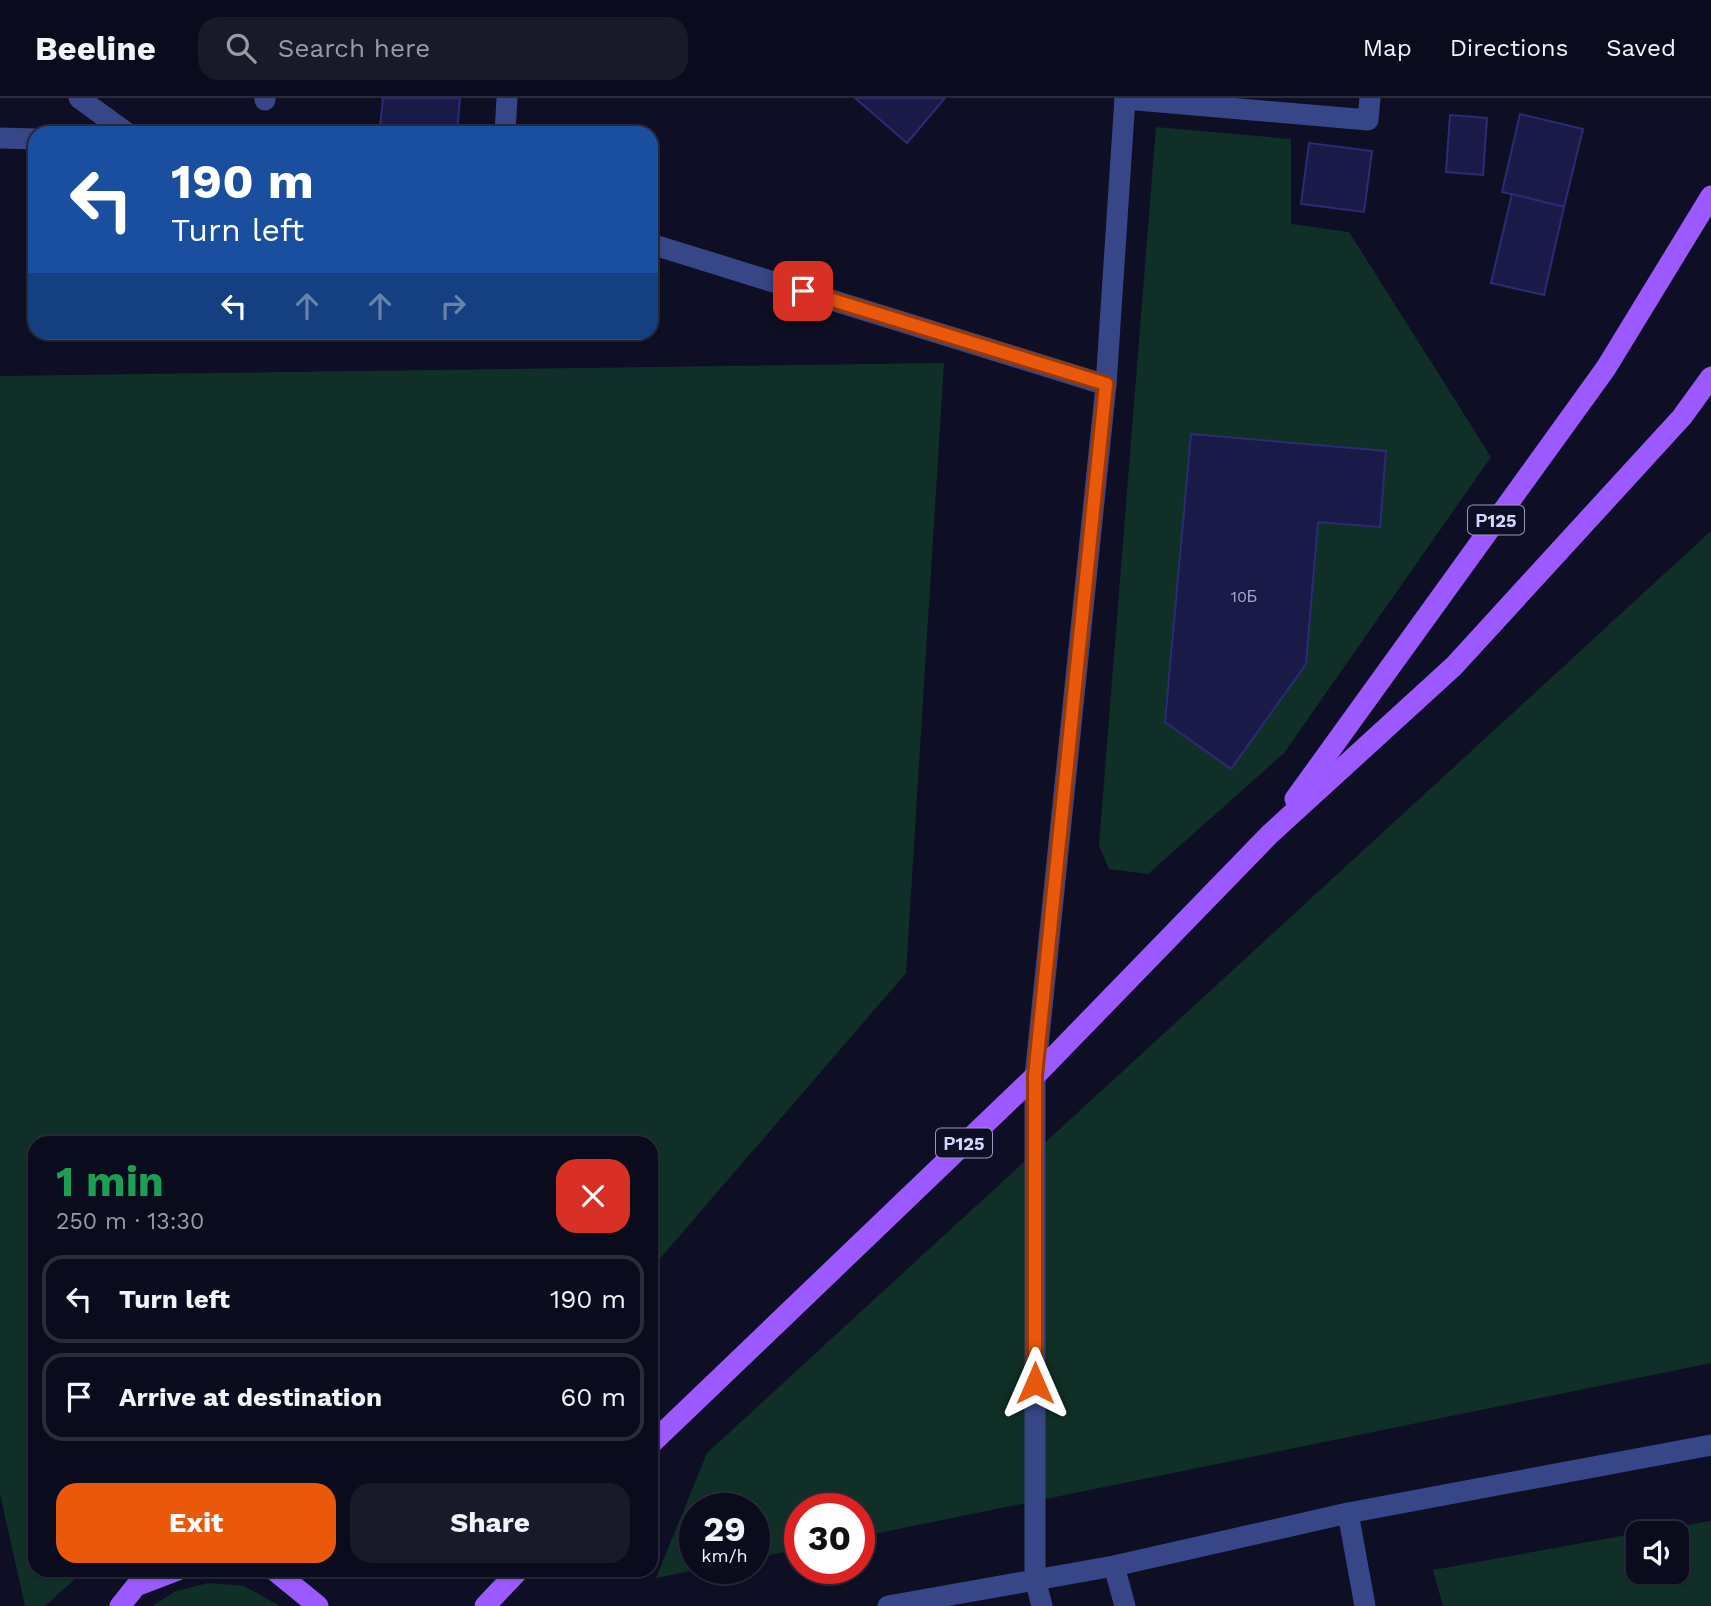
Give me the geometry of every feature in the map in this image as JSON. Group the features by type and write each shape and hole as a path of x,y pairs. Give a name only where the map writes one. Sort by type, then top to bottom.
{"main road":[{"name":"Р125","path":"1269,835 1606,368 1711,196"},
{"name":"Р125","path":"658,1437 1035,1076 1269,835 1454,666 1682,417 1711,377"},
{"path":"120,1606 136,1586 160,1577"},
{"path":"283,1577 318,1606"},
{"path":"485,1606 512,1577"}],"street":[{"path":"79,98 117,126"},
{"path":"505,126 507,98"},
{"path":"1042,1606 1035,1579 1035,1076 1106,384 1125,98 1368,120 1370,98"},
{"path":"0,138 28,139"},
{"path":"658,246 1106,384"},
{"path":"888,1606 1114,1566 1348,1513 1711,1445"},
{"path":"1348,1513 1364,1606"},
{"path":"1114,1566 1125,1606"}],"green space":[{"path":"1156,127 1291,139 1291,224 1349,232 1491,457 1284,753 1148,874 1109,869 1099,845"},
{"path":"944,363 906,973 658,1261 658,1136 28,1136 28,1577 77,1577 45,1606 25,1606 0,1494 0,376"},
{"path":"1711,531 1711,1363 875,1534 875,1493 784,1493 784,1552 770,1555 770,1493 691,1493 707,1453"},
{"path":"1711,1521 1711,1606 1443,1606 1433,1570 1626,1535 1626,1584 1689,1584 1689,1525"},
{"path":"679,1522 679,1573 656,1578"},
{"path":"208,1583 244,1586 280,1606 153,1606 174,1592"}],"building":[{"path":"383,98 460,98 458,126 380,126"},
{"path":"855,98 945,98 907,143"},
{"path":"1520,114 1583,129 1564,207 1502,192"},
{"path":"1450,115 1487,118 1483,175 1446,172"},
{"path":"1309,143 1372,151 1364,212 1301,204"},
{"path":"1512,194 1564,207 1544,295 1491,283"},
{"path":"1191,434 1386,451 1380,527 1318,522 1306,664 1231,769 1165,722"}],"route":[{"path":"803,291 1106,384 1035,1076 1035,1383"}]}
